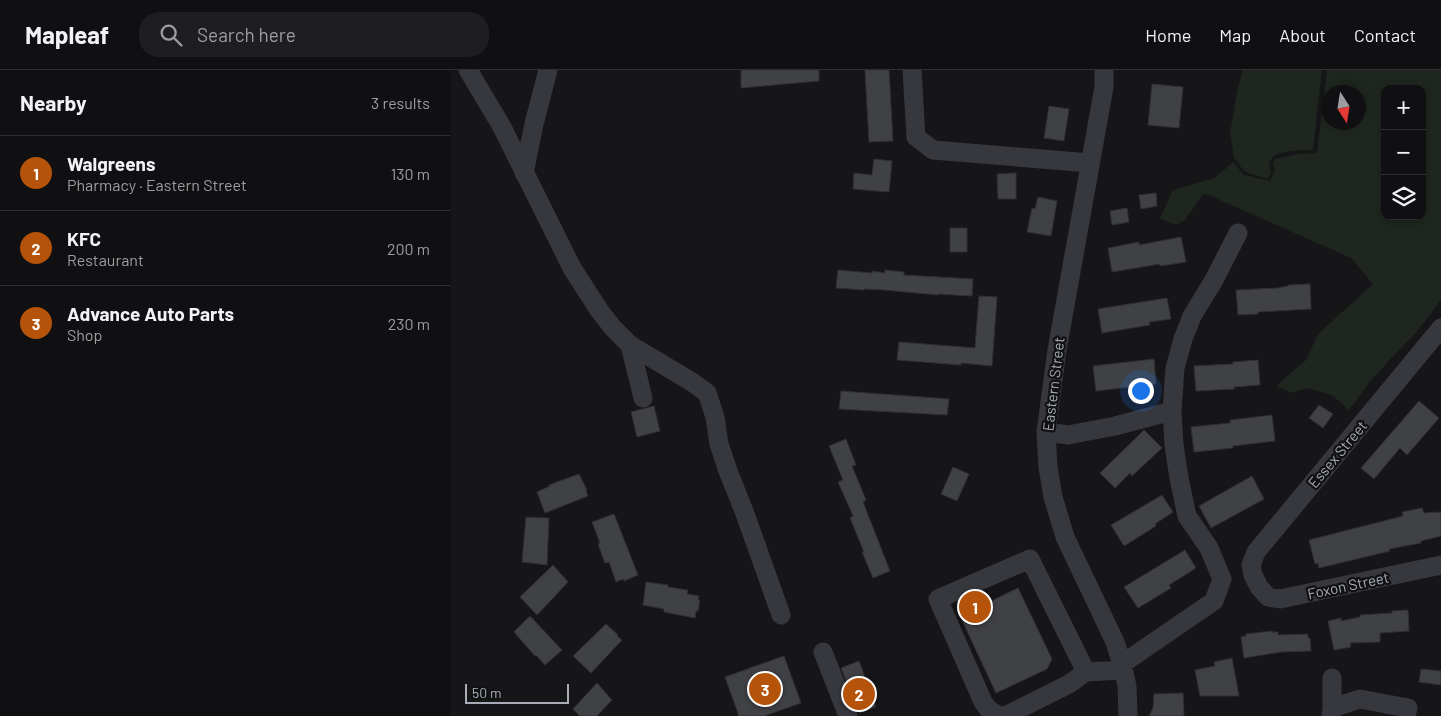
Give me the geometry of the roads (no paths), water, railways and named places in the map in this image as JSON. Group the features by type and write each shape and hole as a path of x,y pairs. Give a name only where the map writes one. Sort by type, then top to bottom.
{"street":[{"path":"468,70 502,127 572,268 599,310 630,345 707,393 715,417 719,444 781,615"},
{"path":"524,173 548,70"},
{"path":"912,70 916,137 932,150 1090,163"},
{"name":"Eastern Street","path":"1104,70 1104,87 1056,350 1046,432 1048,467 1053,497 1065,537 1114,641 1127,686 1128,716"},
{"path":"1005,716 1069,684 1086,672 1122,667 1214,601 1222,578 1209,548 1187,516 1174,445 1172,411 1175,368 1183,339 1192,316 1214,280 1238,233"},
{"name":"Essex Street","path":"1259,587 1251,566 1256,552 1441,328"},
{"path":"630,345 643,398"},
{"path":"1046,432 1068,435 1115,426 1172,411"},
{"path":"999,716 989,710 983,702 938,599 1030,559 1086,672"},
{"name":"Foxon Street","path":"1259,587 1268,597 1280,599 1441,565"},
{"path":"823,652 848,716"},
{"path":"1332,678 1332,712 1360,699 1408,708 1406,716"}],"place":[{"name":"Walgreens","path":"975,607"},
{"name":"Advance Auto Parts","path":"765,689"},
{"name":"KFC","path":"859,694"}]}
